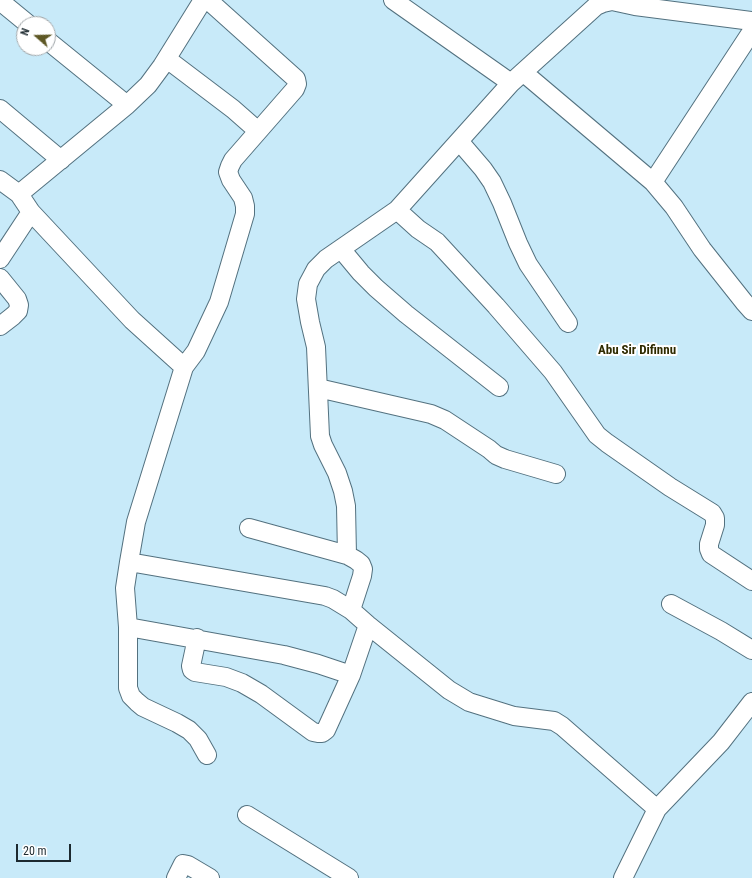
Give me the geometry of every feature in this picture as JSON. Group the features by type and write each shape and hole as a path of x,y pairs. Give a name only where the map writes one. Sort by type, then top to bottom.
{"street":[{"path":"18,194 127,105 148,85 203,0"},
{"path":"207,755 198,739 189,730 143,707 131,696 128,688 128,626 125,588 128,562 136,522 184,367 196,350 219,302 245,214 243,198 231,180 228,172 230,166 233,160 295,89 297,84 296,79 208,0"},
{"path":"393,0 517,78 653,182 674,208 702,249 752,311"},
{"path":"0,1 18,16"},
{"path":"347,555 346,506 337,472 320,436 316,347 306,299 308,284 316,269 326,259 396,210 517,78 596,6 612,1 635,6 752,20"},
{"path":"653,182 752,32"},
{"path":"56,47 127,105"},
{"path":"166,59 233,109 258,131"},
{"path":"0,109 61,160"},
{"path":"459,141 492,182 528,264 568,323"},
{"path":"0,180 18,194 31,212 132,320 184,367"},
{"path":"396,210 436,242 496,306 553,372 597,435 670,487 712,513 715,518 715,525 709,544 711,554 752,581"},
{"path":"0,259 31,212"},
{"path":"341,249 361,274 376,288 406,314 499,387"},
{"path":"0,278 17,299 19,305 18,311 14,316 0,326"},
{"path":"318,388 431,414 445,420 496,455 556,474"},
{"path":"249,528 347,555 361,564 363,569 362,576 351,610"},
{"path":"128,562 325,596 333,599 351,610 449,690 469,702 514,716 554,721 562,726 658,809"},
{"path":"671,604 721,631 752,650"},
{"path":"197,638 191,666 192,670 195,672 226,677 242,683 261,694 313,732 318,734 326,730 351,675 368,625"},
{"path":"128,626 284,655 351,675"},
{"path":"624,878 658,809 721,742 752,702"},
{"path":"247,815 349,878"},
{"path":"176,878 183,864 188,865 210,878"}],"district":[{"name":"Abu Sir Difinnu","path":"637,351"}]}
